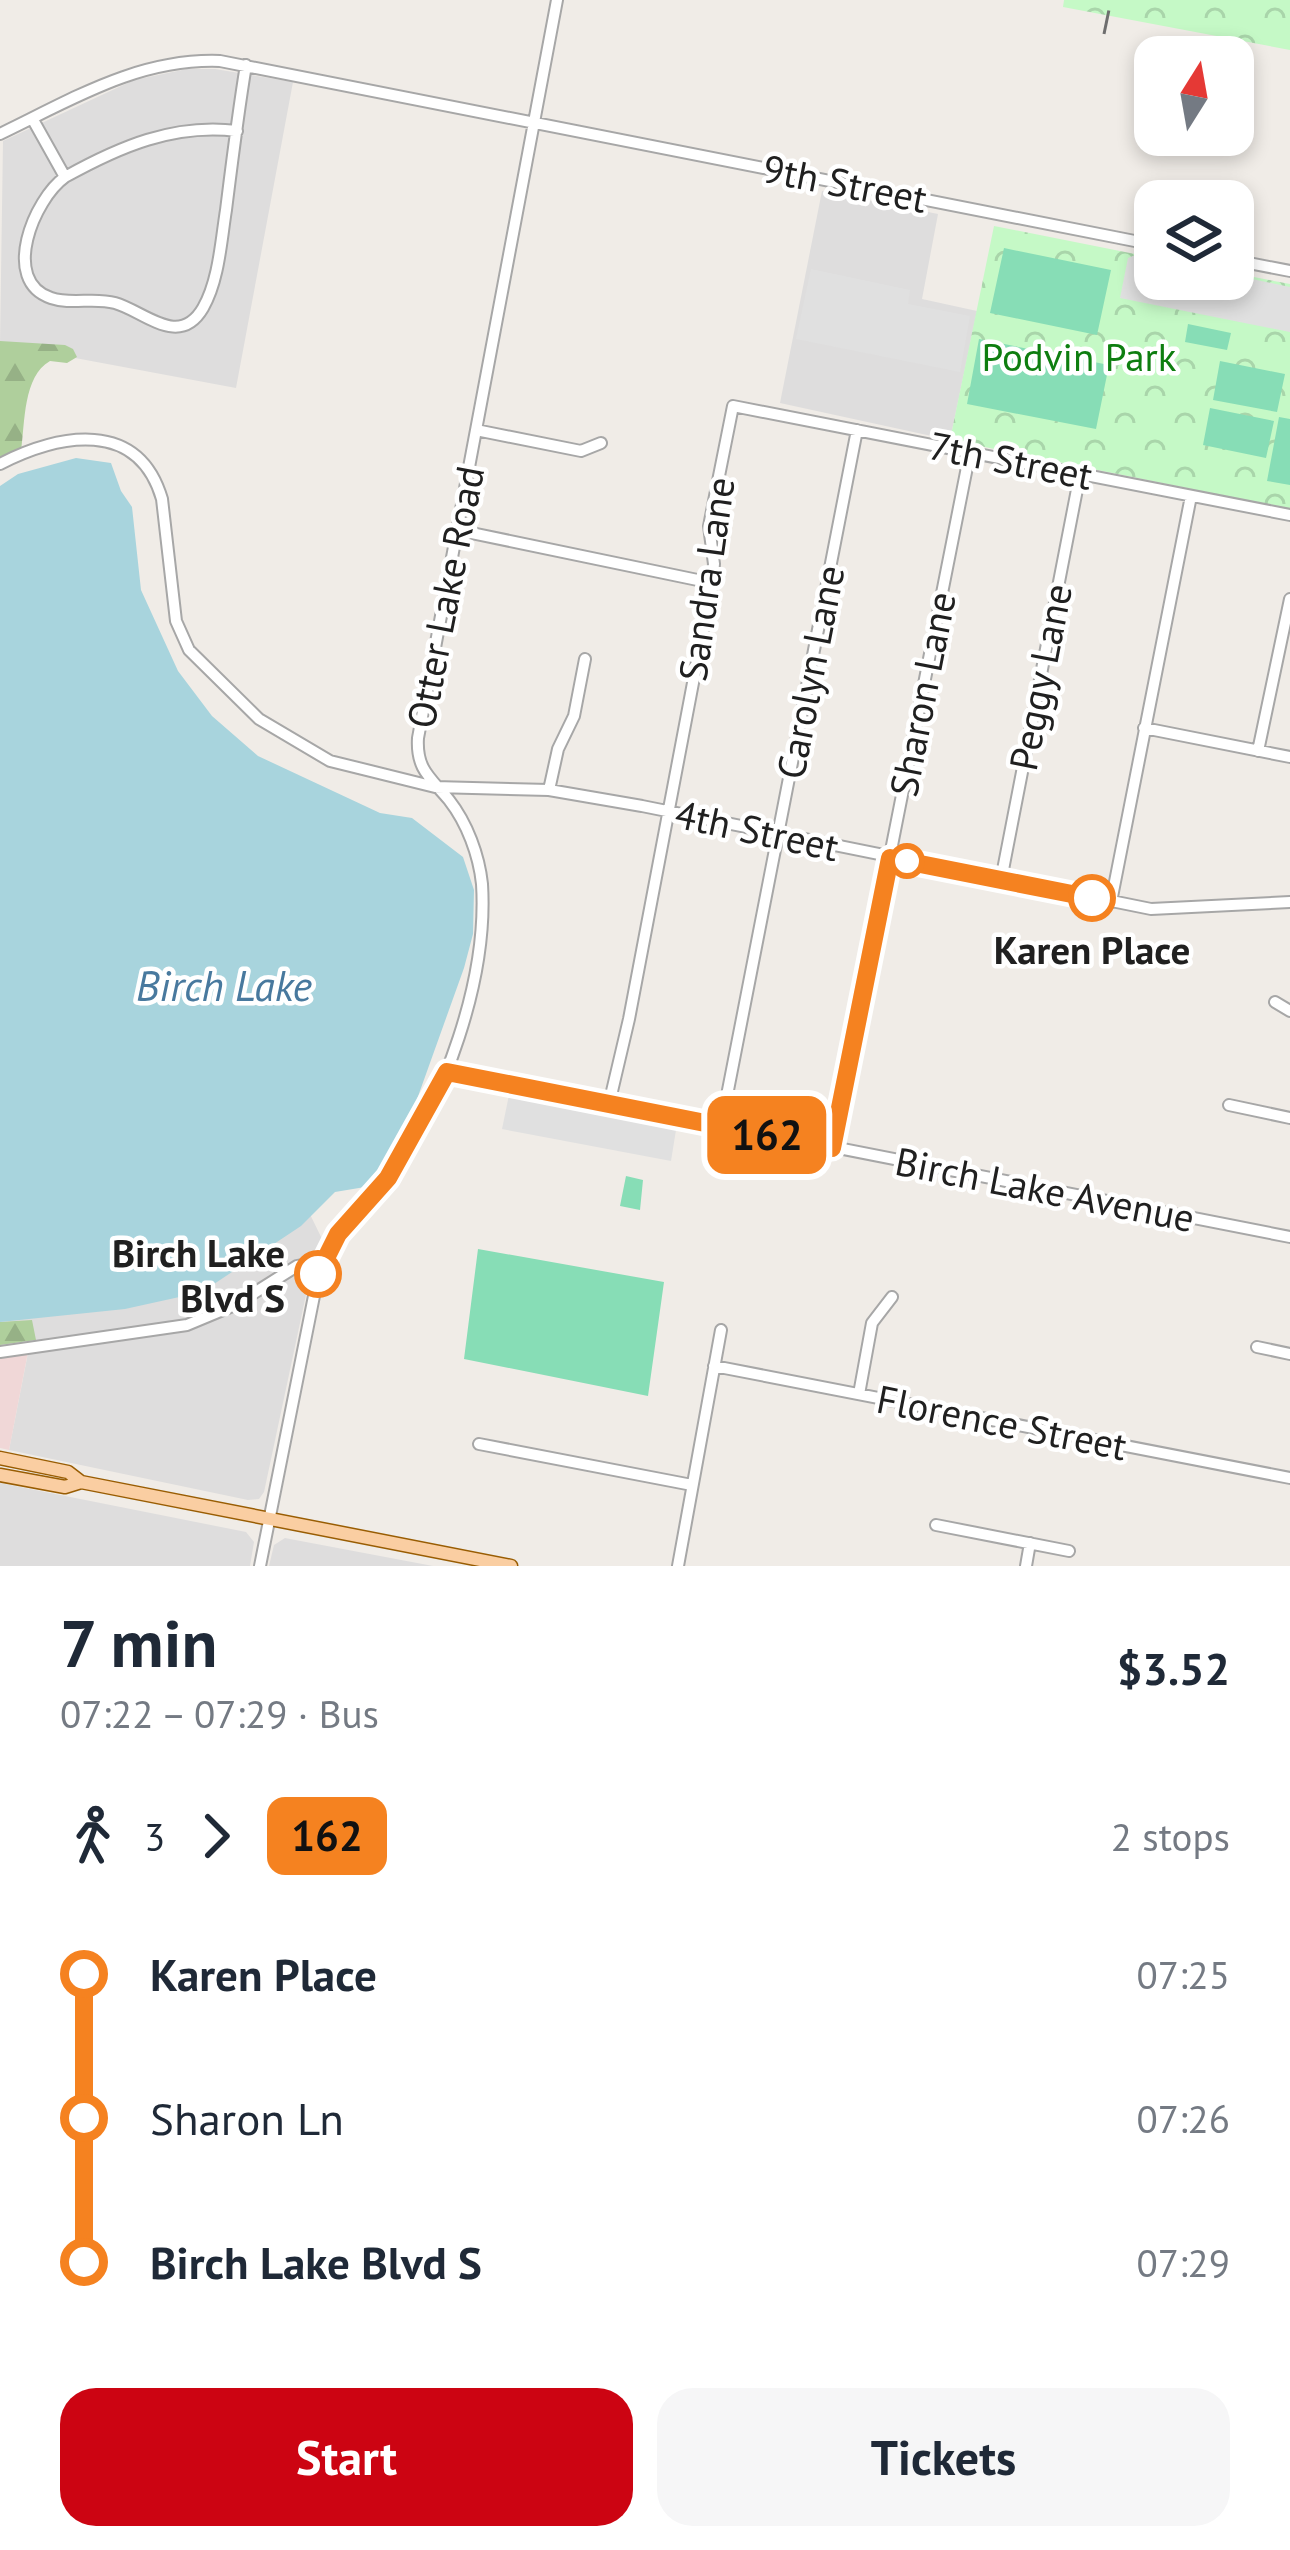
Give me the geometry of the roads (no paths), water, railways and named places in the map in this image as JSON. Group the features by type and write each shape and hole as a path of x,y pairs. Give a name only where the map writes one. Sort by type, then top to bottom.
{"main road":[{"path":"0,1458 68,1472 81,1482 511,1566"},
{"path":"0,1475 65,1487 81,1482"}],"street":[{"name":"Otter Lake Road","path":"260,1566 320,1268 338,1234 388,1178 447,1072 477,956 479,862 464,825 424,776 418,738 557,0"},
{"name":"9th Street","path":"0,134 146,68 203,61 246,65 1134,240"},
{"path":"237,131 198,129 154,136 65,177 41,199 28,228 25,257 34,287 54,299 108,301 158,325 181,325 202,309 214,274 237,131 246,65"},
{"path":"32,118 65,177"},
{"path":"1254,264 1290,272"},
{"name":"7th Street","path":"733,406 1290,515"},
{"name":"Sandra Lane","path":"609,1104 712,583 715,564 710,520 733,406"},
{"path":"476,430 580,452 601,443"},
{"name":"Carolyn Lane","path":"721,1126 857,430"},
{"name":"4th Street","path":"0,464 50,445 84,440 108,440 128,449 157,483 176,621 198,662 240,704 286,739 347,766 435,787 549,790 1151,909 1290,902"},
{"name":"Sharon Lane","path":"832,1148 970,452"},
{"name":"Peggy Lane","path":"1001,880 1080,474"},
{"path":"1111,902 1191,496"},
{"path":"457,530 712,583"},
{"path":"1258,751 1290,598"},
{"path":"549,790 558,749 577,704 585,659"},
{"path":"1144,728 1290,757"},
{"path":"1275,1002 1290,1011"},
{"name":"Birch Lake Avenue","path":"447,1072 1290,1237"},
{"path":"1229,1105 1290,1118"},
{"path":"0,1352 182,1326 236,1305 297,1266 320,1268"},
{"path":"859,1394 872,1323 892,1297"},
{"path":"678,1566 721,1330"},
{"path":"1257,1347 1290,1354"},
{"name":"Florence Street","path":"714,1366 1290,1478"},
{"path":"479,1444 692,1485"},
{"path":"936,1525 1069,1551"},
{"path":"1026,1566 1030,1544"}],"water":[{"name":"Birch Lake","path":"76,458 111,463 132,507 141,590 178,671 212,716 258,756 380,813 412,818 463,857 474,890 473,934 416,1102 389,1154 365,1187 335,1192 301,1226 202,1292 125,1309 0,1322 0,486 18,474"}],"railway":[{"path":"1104,34 1111,0"}],"place":[{"name":"Karen Place","path":"1092,898"},
{"name":"Birch Lake Blvd S","path":"318,1274"}],"park label":[{"name":"Podvin Park","path":"1079,356"}]}
